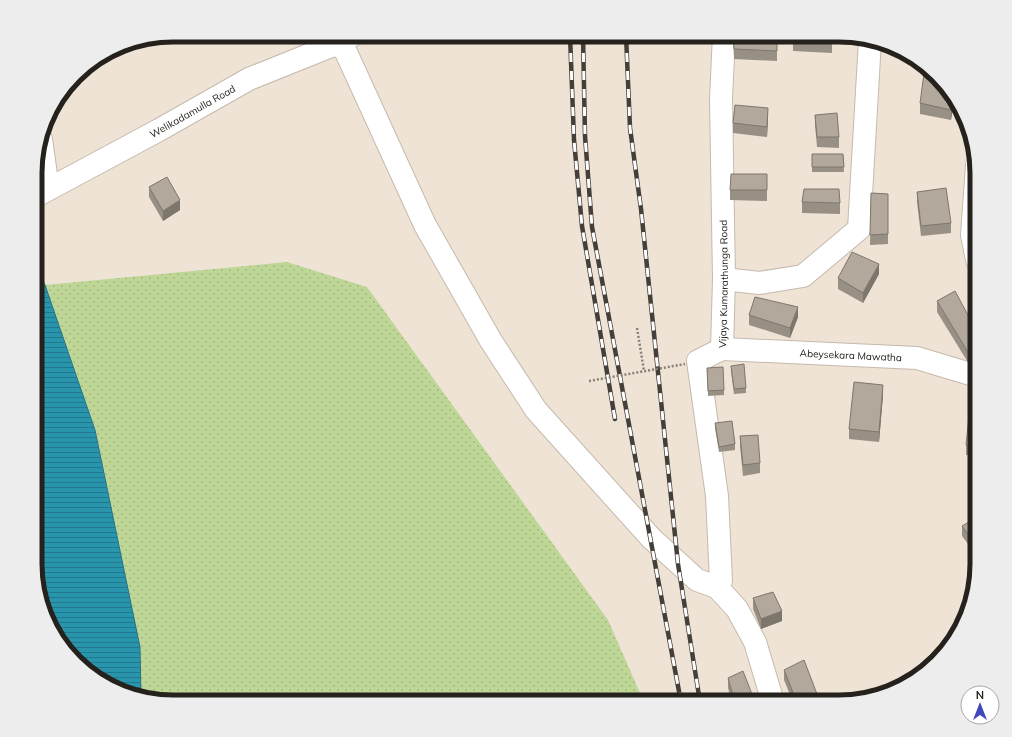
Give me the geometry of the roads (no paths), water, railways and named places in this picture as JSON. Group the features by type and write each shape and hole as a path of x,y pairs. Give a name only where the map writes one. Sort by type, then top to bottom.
{"street":[{"name":"Welikadamulla Road","path":"42,193 249,80 340,42"},
{"path":"345,42 345,50 425,225 491,341 536,410 651,538 697,580 717,587 737,609 755,642 772,695"},
{"name":"Vijaya Kumarathunga Road","path":"717,587 720,581 717,496 698,361 722,349 724,279 721,99 724,42"},
{"path":"724,279 759,283 803,276 859,229 870,46"},
{"name":"Abeysekara Mawatha","path":"722,349 917,358 970,374"}],"water":[{"path":"42,279 95,430 140,647 141,691 107,678 80,657 64,637 55,622 46,598 42,573"}],"railway":[{"path":"570,42 574,140 582,226 615,419"},
{"path":"583,42 585,136 592,227 680,695"},
{"path":"626,42 630,128 641,209 678,564 699,695"}]}
